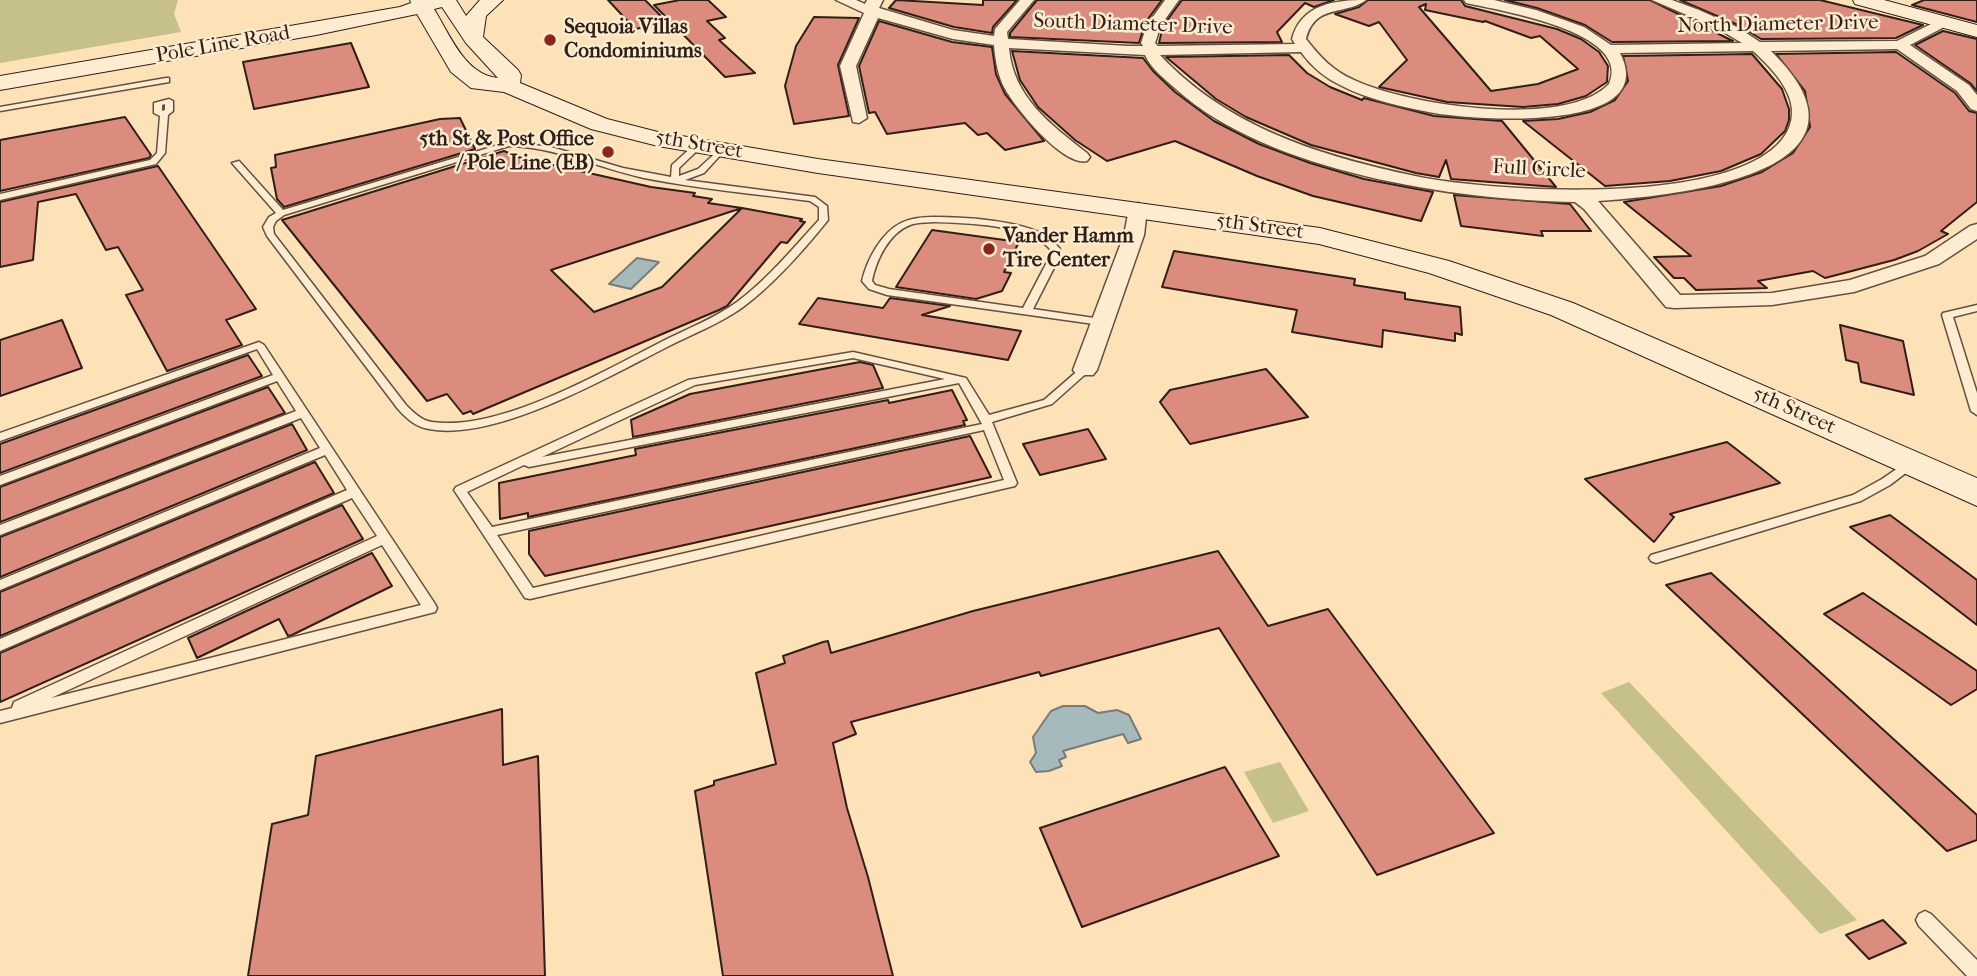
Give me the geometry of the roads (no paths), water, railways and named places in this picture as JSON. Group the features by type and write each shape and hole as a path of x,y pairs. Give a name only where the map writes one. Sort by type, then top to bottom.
{"main road":[{"path":"313,24 380,0"},
{"path":"446,0 473,39 491,60 510,75 508,86"},
{"name":"Pole Line Road","path":"4,78 166,55 422,2 446,0"},
{"path":"473,39 475,15 480,8 494,0"},
{"path":"1863,0 1977,31"},
{"name":"5th Street","path":"422,2 459,67 480,83 508,86 549,106 599,124 710,148 818,166 1320,236 1439,267 1562,309 1977,493"},
{"path":"313,24 393,23 418,29 443,43"},
{"name":"Pole Line Road","path":"4,78 276,26 313,24"},
{"path":"166,55 171,49 246,36 276,26"}],"street":[{"name":"South Diameter Drive","path":"843,0 875,6 912,24 1002,41 1080,49 1303,48"},
{"path":"1027,0 1000,32 1006,73 1017,96 1055,137 1081,157"},
{"path":"1154,50 1148,43 1154,25 1172,0"},
{"path":"1359,0 1318,13 1304,23 1299,39 1303,48 1326,72 1379,95 1457,111 1499,115 1538,114 1571,109 1598,101 1615,90 1622,77 1620,63 1608,49 1589,35 1532,12 1471,0"},
{"name":"Full Circle","path":"1154,50 1152,56 1171,78 1204,106 1256,134 1324,159 1405,179 1493,192 1580,197 1662,191 1728,178 1774,156 1798,130 1801,102 1784,73 1764,51 1711,22 1659,0"},
{"path":"859,118 848,66 875,6"},
{"name":"North Diameter Drive","path":"1608,49 1900,45 1943,22"},
{"path":"1900,45 1963,88 1977,106"},
{"path":"1580,197 1591,205 1674,302 1772,299 1854,286 1932,260 1977,230"},
{"path":"1085,370 1134,234 1138,209"}],"lane":[{"path":"0,109 166,80"},
{"path":"0,197 153,162 161,153 164,114"},
{"path":"508,144 531,145 622,170 675,180 812,199 822,206 824,219 740,305 603,374 532,405 484,422 456,427 431,426 415,419 402,407 270,234 268,226 272,219 281,213 508,144"},
{"path":"675,180 701,171 710,148"},
{"path":"675,180 675,167 710,148"},
{"path":"236,163 281,213"},
{"path":"1027,312 1052,262 1055,249 1046,239 1020,229 938,218 919,220 906,224 893,235 869,267 867,281 873,287 887,292 1027,312 1101,322"},
{"path":"1977,308 1947,315 1977,411"},
{"path":"0,437 259,345 430,608 0,716"},
{"path":"853,355 962,380 987,423 1011,483 530,594 460,489 692,382 853,355"},
{"path":"488,531 987,423 1048,402 1085,370"},
{"path":"0,481 279,377"},
{"path":"509,467 962,380"},
{"path":"0,530 303,412"},
{"path":"0,585 327,450"},
{"path":"1656,558 1857,498 1886,482 1911,463"},
{"path":"0,645 354,492"},
{"path":"0,716 384,538"},
{"path":"1925,920 1977,973"}],"place":[{"name":"Sequoia Villas Condominiums","path":"550,40"},
{"name":"5th St & Post Office / Pole Line (EB)","path":"608,152"},
{"name":"Vander Hamm Tire Center","path":"989,249"}]}
